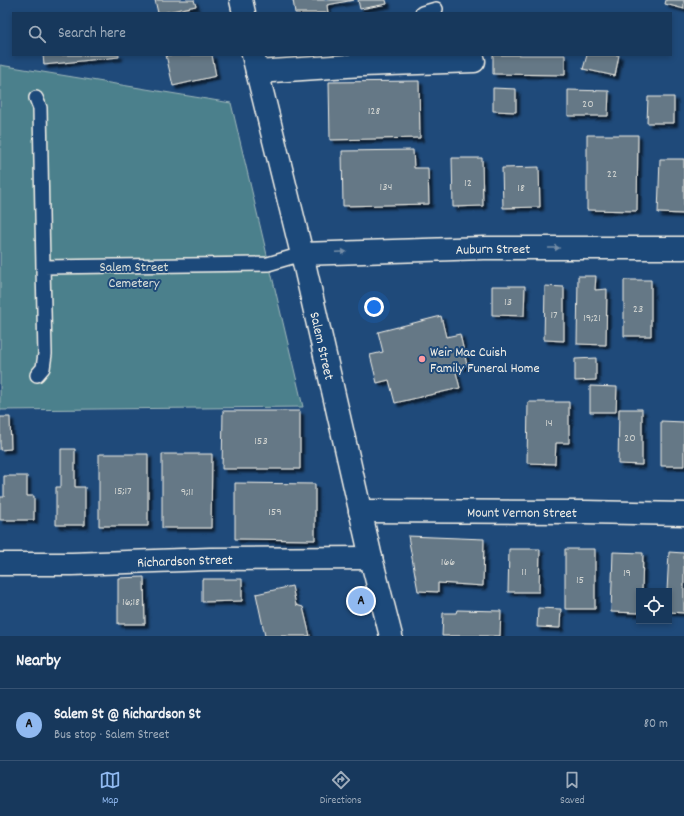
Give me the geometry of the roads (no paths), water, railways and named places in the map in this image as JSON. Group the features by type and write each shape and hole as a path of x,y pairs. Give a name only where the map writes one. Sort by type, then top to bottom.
{"street":[{"path":"241,0 244,12"},
{"path":"255,64 362,65 474,61"},
{"name":"Salem Street","path":"255,64 302,254 360,511 391,636"},
{"name":"Auburn Street","path":"302,254 484,248 684,248"},
{"name":"Mount Vernon Street","path":"360,511 684,514"},
{"name":"Richardson Street","path":"0,564 72,564 210,559 371,558"}],"lane":[{"path":"426,12 436,9"},
{"path":"36,98 40,108 45,354 43,368 37,375"},
{"path":"43,267 268,264 302,254"}],"place":[{"name":"Weir Mac Cuish Family Funeral Home","path":"422,359"},
{"name":"Salem St @ Richardson St","path":"361,601"}],"park label":[{"name":"Salem Street Cemetery","path":"134,274"}]}
